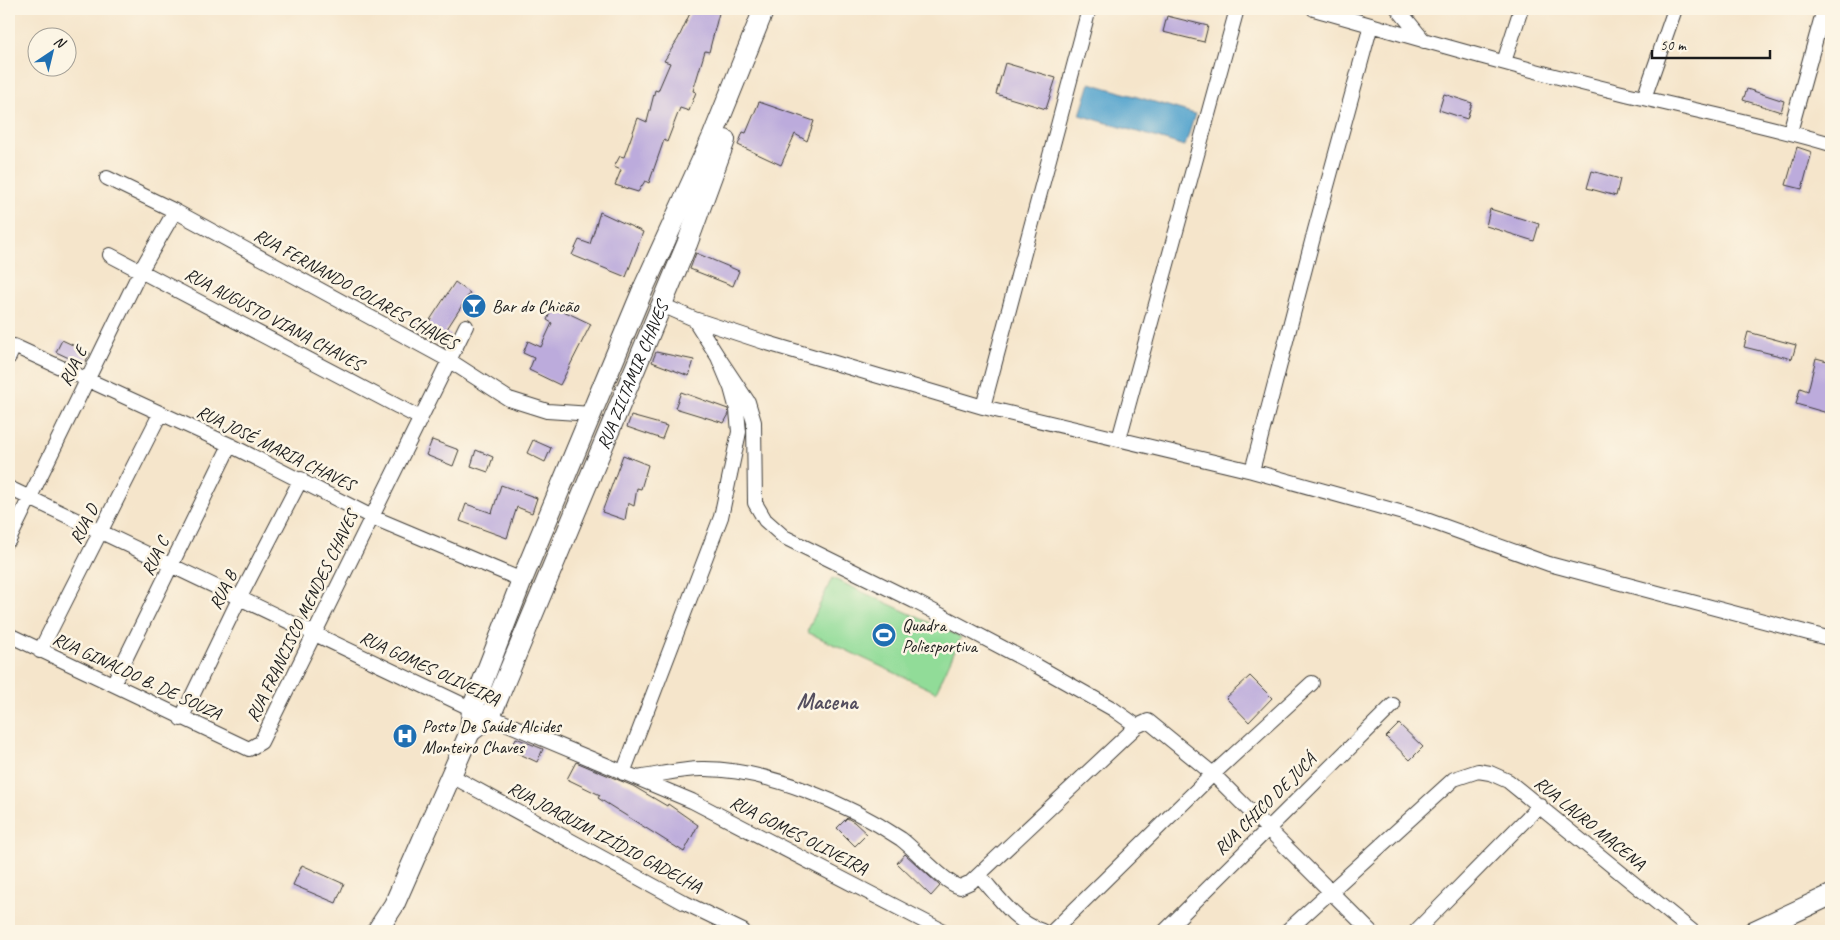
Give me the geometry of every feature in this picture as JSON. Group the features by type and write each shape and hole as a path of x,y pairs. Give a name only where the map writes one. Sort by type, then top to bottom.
{"street":[{"name":"RUA ZILTAMIR CHAVES","path":"377,931 394,905 470,732 472,709 522,580 666,237 712,138 764,9"},
{"name":"RUA ZILTAMIR CHAVES","path":"470,732 490,717 687,244 713,170 779,9"},
{"path":"983,407 1090,9"},
{"path":"1119,438 1237,9"},
{"path":"1314,9 1504,62 1644,98 1790,132 1831,144"},
{"path":"1398,9 1424,41"},
{"path":"1504,62 1521,9"},
{"path":"1644,98 1675,9"},
{"path":"1790,132 1824,9"},
{"path":"1252,472 1314,230 1371,25"},
{"name":"RUA FERNANDO COLARES CHAVES","path":"107,178 175,211 447,359 509,399 547,411 592,414"},
{"name":"RUA E","path":"9,540 141,270 175,211"},
{"path":"666,237 687,244"},
{"name":"RUA AUGUSTO VIANA CHAVES","path":"110,255 420,418"},
{"path":"662,305 694,319 983,407 1119,438 1421,518 1549,564 1831,639"},
{"path":"694,319 748,402 754,422 755,503 765,520 784,537 914,601 1037,666 1113,709 1137,726"},
{"name":"RUA FRANCISCO MENDES CHAVES","path":"249,749 261,742 372,517 447,359 466,326"},
{"name":"RUA JOSÉ MARIA CHAVES","path":"11,352 87,378 160,414 230,445 372,517 522,580"},
{"path":"623,772 721,517 739,432 737,410 731,388 718,357"},
{"name":"RUA D","path":"40,651 160,414"},
{"name":"RUA C","path":"113,684 230,445"},
{"name":"RUA B","path":"181,719 240,597 301,480"},
{"name":"RUA GOMES OLIVEIRA","path":"9,488 472,709 692,801 943,931"},
{"name":"RUA GINALDO B. DE SOUZA","path":"9,635 113,684 181,719 249,749"},
{"path":"1053,931 1213,774 1312,683"},
{"name":"RUA CHICO DE JUCÁ","path":"1164,931 1393,705"},
{"path":"638,778 700,768 729,770 800,788 859,812 903,841 957,886 971,882 979,875 1144,721 1152,723 1213,774 1269,827 1370,931"},
{"name":"RUA LAURO MACENA","path":"1330,890 1454,779 1478,771 1490,773 1508,781 1540,805 1692,931"},
{"name":"RUA JOAQUIM IZÍDIO GADELHA","path":"450,775 685,902 743,931"},
{"path":"1416,931 1540,805"},
{"path":"979,875 1013,913 1031,928 1042,931"},
{"path":"1288,931 1330,890"},
{"path":"1754,931 1831,895"}],"green space":[{"name":"Quadra Poliesportiva","path":"832,578 961,637 936,692 807,632"}],"water":[{"path":"1090,83 1195,114 1185,146 1080,115"}],"building":[{"path":"692,9 720,9 709,52 705,51 693,91 696,92 689,111 680,108 667,142 664,140 649,183 645,181 638,192 615,185 621,170 614,167 620,156 624,157 638,118 647,122 655,90 658,91 670,63 664,61 678,39"},
{"path":"1167,16 1208,26 1204,42 1163,32"},
{"path":"1005,63 1056,78 1046,109 996,94"},
{"path":"1747,89 1784,101 1781,112 1743,100"},
{"path":"1444,94 1472,103 1467,119 1439,110"},
{"path":"759,102 814,121 807,141 795,134 781,165 738,145 743,132 746,133"},
{"path":"1797,147 1812,152 1802,189 1786,185"},
{"path":"1592,171 1620,179 1616,196 1587,188"},
{"path":"1490,209 1539,224 1534,241 1486,226"},
{"path":"600,212 643,232 626,277 572,255 579,240 590,244"},
{"path":"696,253 739,271 733,286 690,269"},
{"path":"455,282 470,293 445,332 451,335 445,348 410,329 417,318 428,323"},
{"path":"553,306 591,324 560,385 529,370 534,358 523,353 528,341 541,347 552,323 547,320"},
{"path":"1748,332 1796,345 1792,359 1744,347"},
{"path":"62,340 90,353 84,365 56,352"},
{"path":"656,352 694,360 689,376 652,362"},
{"path":"1816,358 1831,362 1831,414 1796,404 1800,388 1808,391"},
{"path":"681,392 728,409 729,414 724,423 675,408"},
{"path":"631,416 667,426 662,439 627,427"},
{"path":"432,440 459,450 453,466 426,455"},
{"path":"533,440 551,448 545,462 527,453"},
{"path":"476,450 493,457 488,472 471,466"},
{"path":"623,455 648,465 641,489 637,488 634,506 628,503 625,520 602,512"},
{"path":"501,485 537,498 532,513 517,507 507,538 460,521 466,504 492,513"},
{"path":"1250,676 1272,698 1249,722 1226,698"},
{"path":"1399,724 1423,747 1410,760 1386,737"},
{"path":"516,738 543,749 537,762 511,750"},
{"path":"576,762 633,786 667,806 668,804 698,825 684,852 598,798 600,795 567,779"},
{"path":"847,818 867,834 855,846 837,828"},
{"path":"905,854 940,886 931,896 897,863"},
{"path":"302,865 344,884 336,903 293,885"}],"place":[{"name":"Bar do Chicão","path":"474,306"},
{"name":"Quadra Poliesportiva","path":"884,635"},
{"name":"Posto De Saúde Alcides Monteiro Chaves","path":"405,736"}],"district":[{"name":"Macena","path":"827,702"}]}
